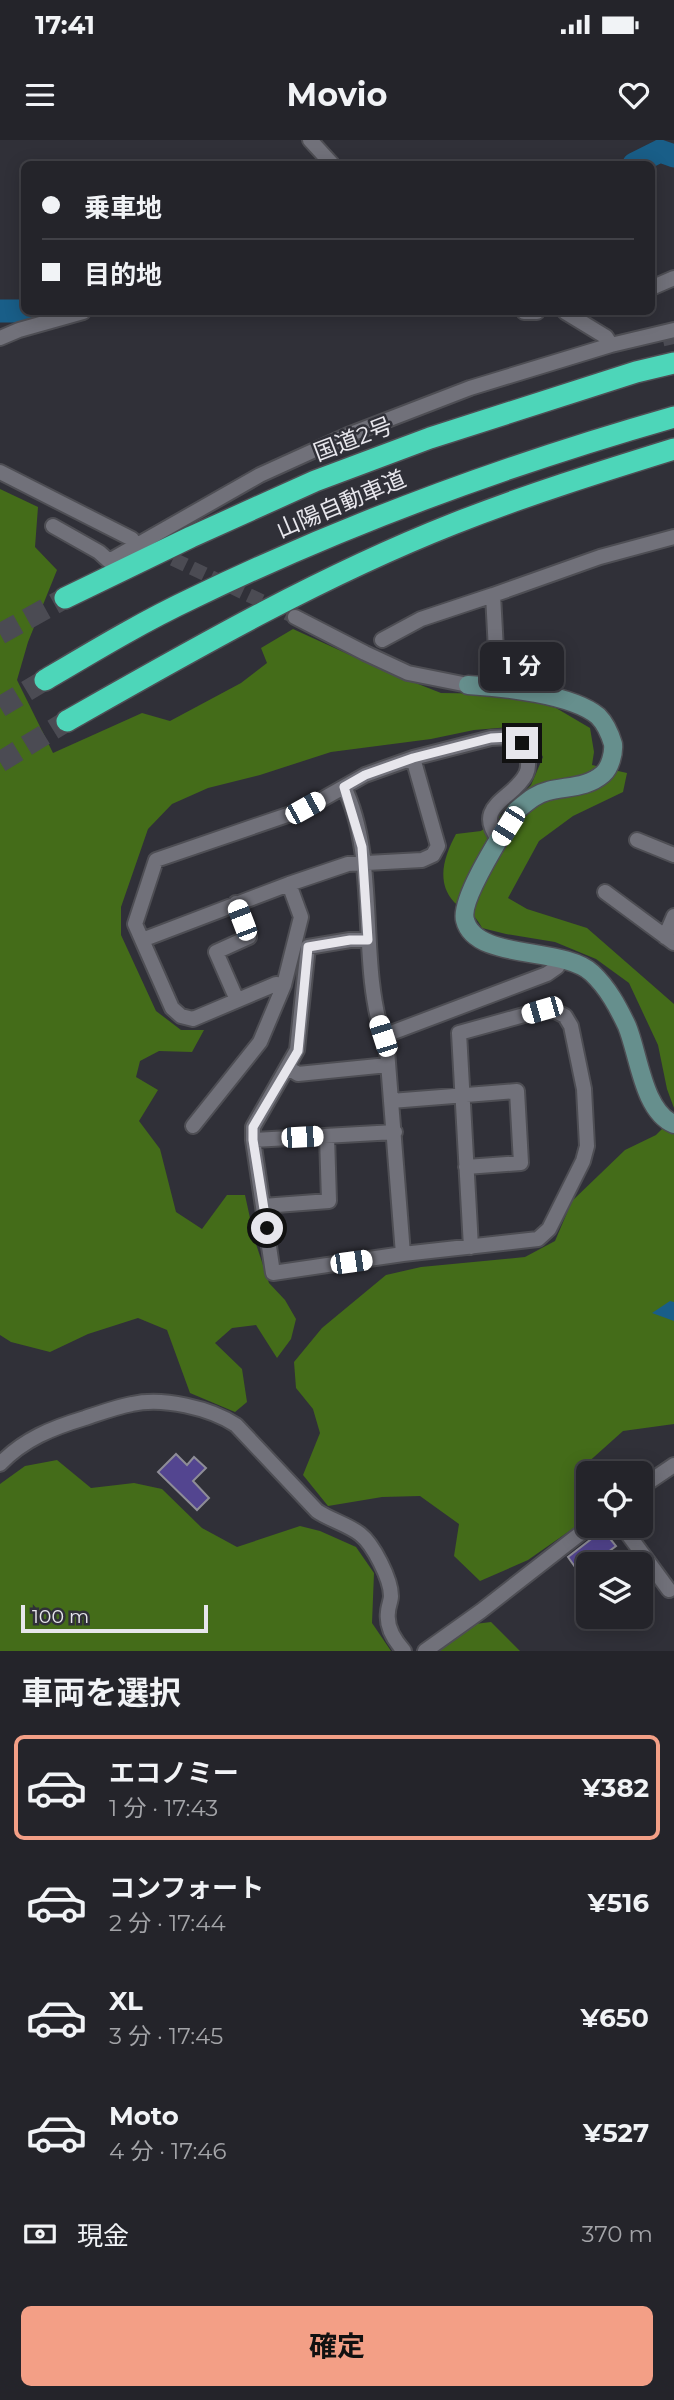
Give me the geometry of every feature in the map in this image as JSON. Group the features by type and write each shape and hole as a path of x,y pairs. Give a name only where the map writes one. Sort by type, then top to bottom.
{"highway":[{"name":"国道2号","path":"65,598 315,481 430,438 636,372 674,363"},
{"name":"山陽自動車道","path":"45,680 192,598 329,536 578,444 674,417"},
{"path":"67,721 271,609 381,555 453,524 674,449"}],"street":[{"path":"310,140 329,161"},
{"path":"655,286 674,278"},
{"path":"0,338 72,315"},
{"path":"570,315 606,337 611,345"},
{"path":"53,526 99,552 109,561 260,475 348,435 470,388 611,345 674,330"},
{"path":"0,472 132,539"},
{"path":"382,640 421,619 600,557 674,537"},
{"path":"493,595 498,687"},
{"path":"295,617 408,673 468,685 540,694 575,705 597,716 610,733 614,750 607,771 593,782 546,791 528,800 516,811 466,902 464,919 470,931 481,940 501,948 562,958 582,965 603,985 618,1007 628,1029 655,1108 674,1124"},
{"path":"284,985 276,984 193,1019 181,1016 172,1008 135,925 156,860 305,808 365,775 413,758 491,738 510,737 522,743 528,757 527,772 517,785 495,804 489,819 492,831 499,840"},
{"path":"142,940 236,903 348,864 422,860 433,855 438,846 413,758"},
{"path":"344,787 362,847 377,1021 387,1049 403,1254"},
{"path":"637,841 674,855"},
{"path":"193,1126 260,1042 284,985 301,917 289,884"},
{"path":"604,892 670,940 674,916"},
{"path":"236,903 249,936 216,953 237,1000"},
{"path":"368,940 308,947 298,1051 253,1127 273,1273 403,1254 471,1247 538,1239 549,1229 583,1161 587,1146 584,1089 571,1026 565,1016 555,1011 542,1010 459,1033 471,1247"},
{"path":"383,1036 548,974 557,967 562,958"},
{"path":"288,1068 298,1074 388,1065"},
{"path":"391,1101 517,1091 521,1163 466,1167"},
{"path":"253,1140 395,1132"},
{"path":"263,1206 329,1200 327,1136"},
{"path":"0,1464 24,1443 50,1429 135,1403 165,1403 221,1415 236,1425 317,1511 331,1521 360,1534 373,1549 387,1577 391,1595 387,1613 389,1627 404,1651"},
{"path":"653,1479 674,1465"},
{"path":"425,1651 481,1612 576,1537"},
{"path":"631,1538 669,1590"}],"green space":[{"path":"0,489 38,507 35,547 57,570 28,642 17,680 53,753 142,713 170,721 241,683 267,663 261,648 293,629 441,693 509,694 556,708 590,728 594,752 592,765 627,773 623,792 573,816 539,841 508,898 527,909 587,928 674,1004 674,1108 667,1089 658,1045 629,983 596,959 555,942 482,928 472,915 448,894 443,877 444,868 456,834 481,831 531,785 543,757 531,735 510,727 474,730 431,739 331,752 260,775 208,788 172,804 148,829 121,907 121,935 156,1011 181,1030 204,1030 192,1052 159,1051 140,1061 136,1077 158,1090 139,1121 160,1149 176,1212 202,1229 227,1195 245,1195 255,1241 269,1283 285,1300 296,1319 291,1339 277,1358 256,1325 232,1328 215,1343 242,1369 247,1402 235,1412 190,1393 167,1330 138,1318 88,1334 50,1352 11,1342 0,1335"},
{"path":"674,1117 674,1424 623,1431 590,1461 576,1461 576,1526 528,1560 480,1581 454,1556 459,1524 420,1496 382,1497 328,1506 303,1475 320,1433 313,1409 296,1388 294,1362 322,1328 386,1275 421,1267 525,1257 555,1241 572,1201 625,1150 656,1135"},
{"path":"57,1460 91,1488 134,1483 162,1489 202,1528 237,1547 300,1526 320,1531 356,1547 374,1573 372,1623 391,1651 0,1651 0,1484 25,1466"},
{"path":"491,1622 520,1651 434,1651 475,1624"}],"water":[{"path":"670,1301 674,1302 674,1321 652,1313"}],"building":[{"path":"176,1454 187,1465 194,1457 206,1468 193,1481 209,1498 197,1510 158,1472"},
{"path":"593,1538 610,1538 616,1546 608,1552 576,1552 576,1568 568,1557"}],"waterway":[{"path":"640,161 660,151 674,156"},
{"path":"0,311 21,311"}],"tunnel":[{"path":"668,331 674,357"},
{"path":"154,550 295,617"},
{"path":"0,634 65,598"},
{"path":"0,707 45,680"},
{"path":"0,762 67,721"}],"route":[{"path":"267,1228 253,1127 298,1051 308,947 368,940 362,847 344,787 365,775 413,758 491,738 510,737 522,743"}]}
